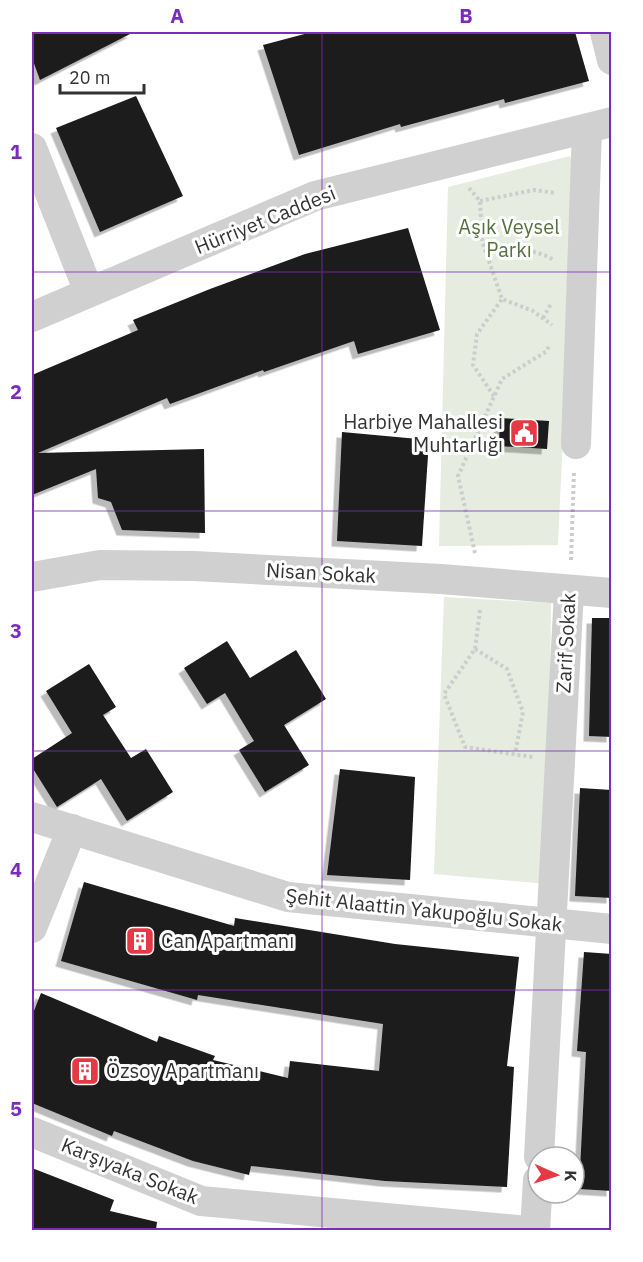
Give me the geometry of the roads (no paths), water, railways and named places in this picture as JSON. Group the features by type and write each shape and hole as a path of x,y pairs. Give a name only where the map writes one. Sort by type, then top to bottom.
{"street":[{"path":"604,32 612,60"},
{"path":"576,444 599,125"},
{"name":"Hürriyet Caddesi","path":"32,317 315,196 599,125"},
{"path":"32,148 89,292"},
{"name":"Nisan Sokak","path":"32,577 100,565 194,566 612,593"},
{"name":"Zarif Sokak","path":"540,1145 569,591"},
{"name":"Şehit Alaattin Yakupoğlu Sokak","path":"32,816 288,897 552,925 612,929"},
{"path":"32,927 72,829"},
{"name":"Karşıyaka Sokak","path":"32,1132 201,1201 517,1230"},
{"path":"535,1230 536,1205"}],"place":[{"name":"Harbiye Mahallesi Muhtarlığı","path":"524,433"},
{"name":"Can Apartmanı","path":"140,941"},
{"name":"Özsoy Apartmanı","path":"85,1071"}],"park label":[{"name":"Aşık Veysel Parkı","path":"509,238"}]}
